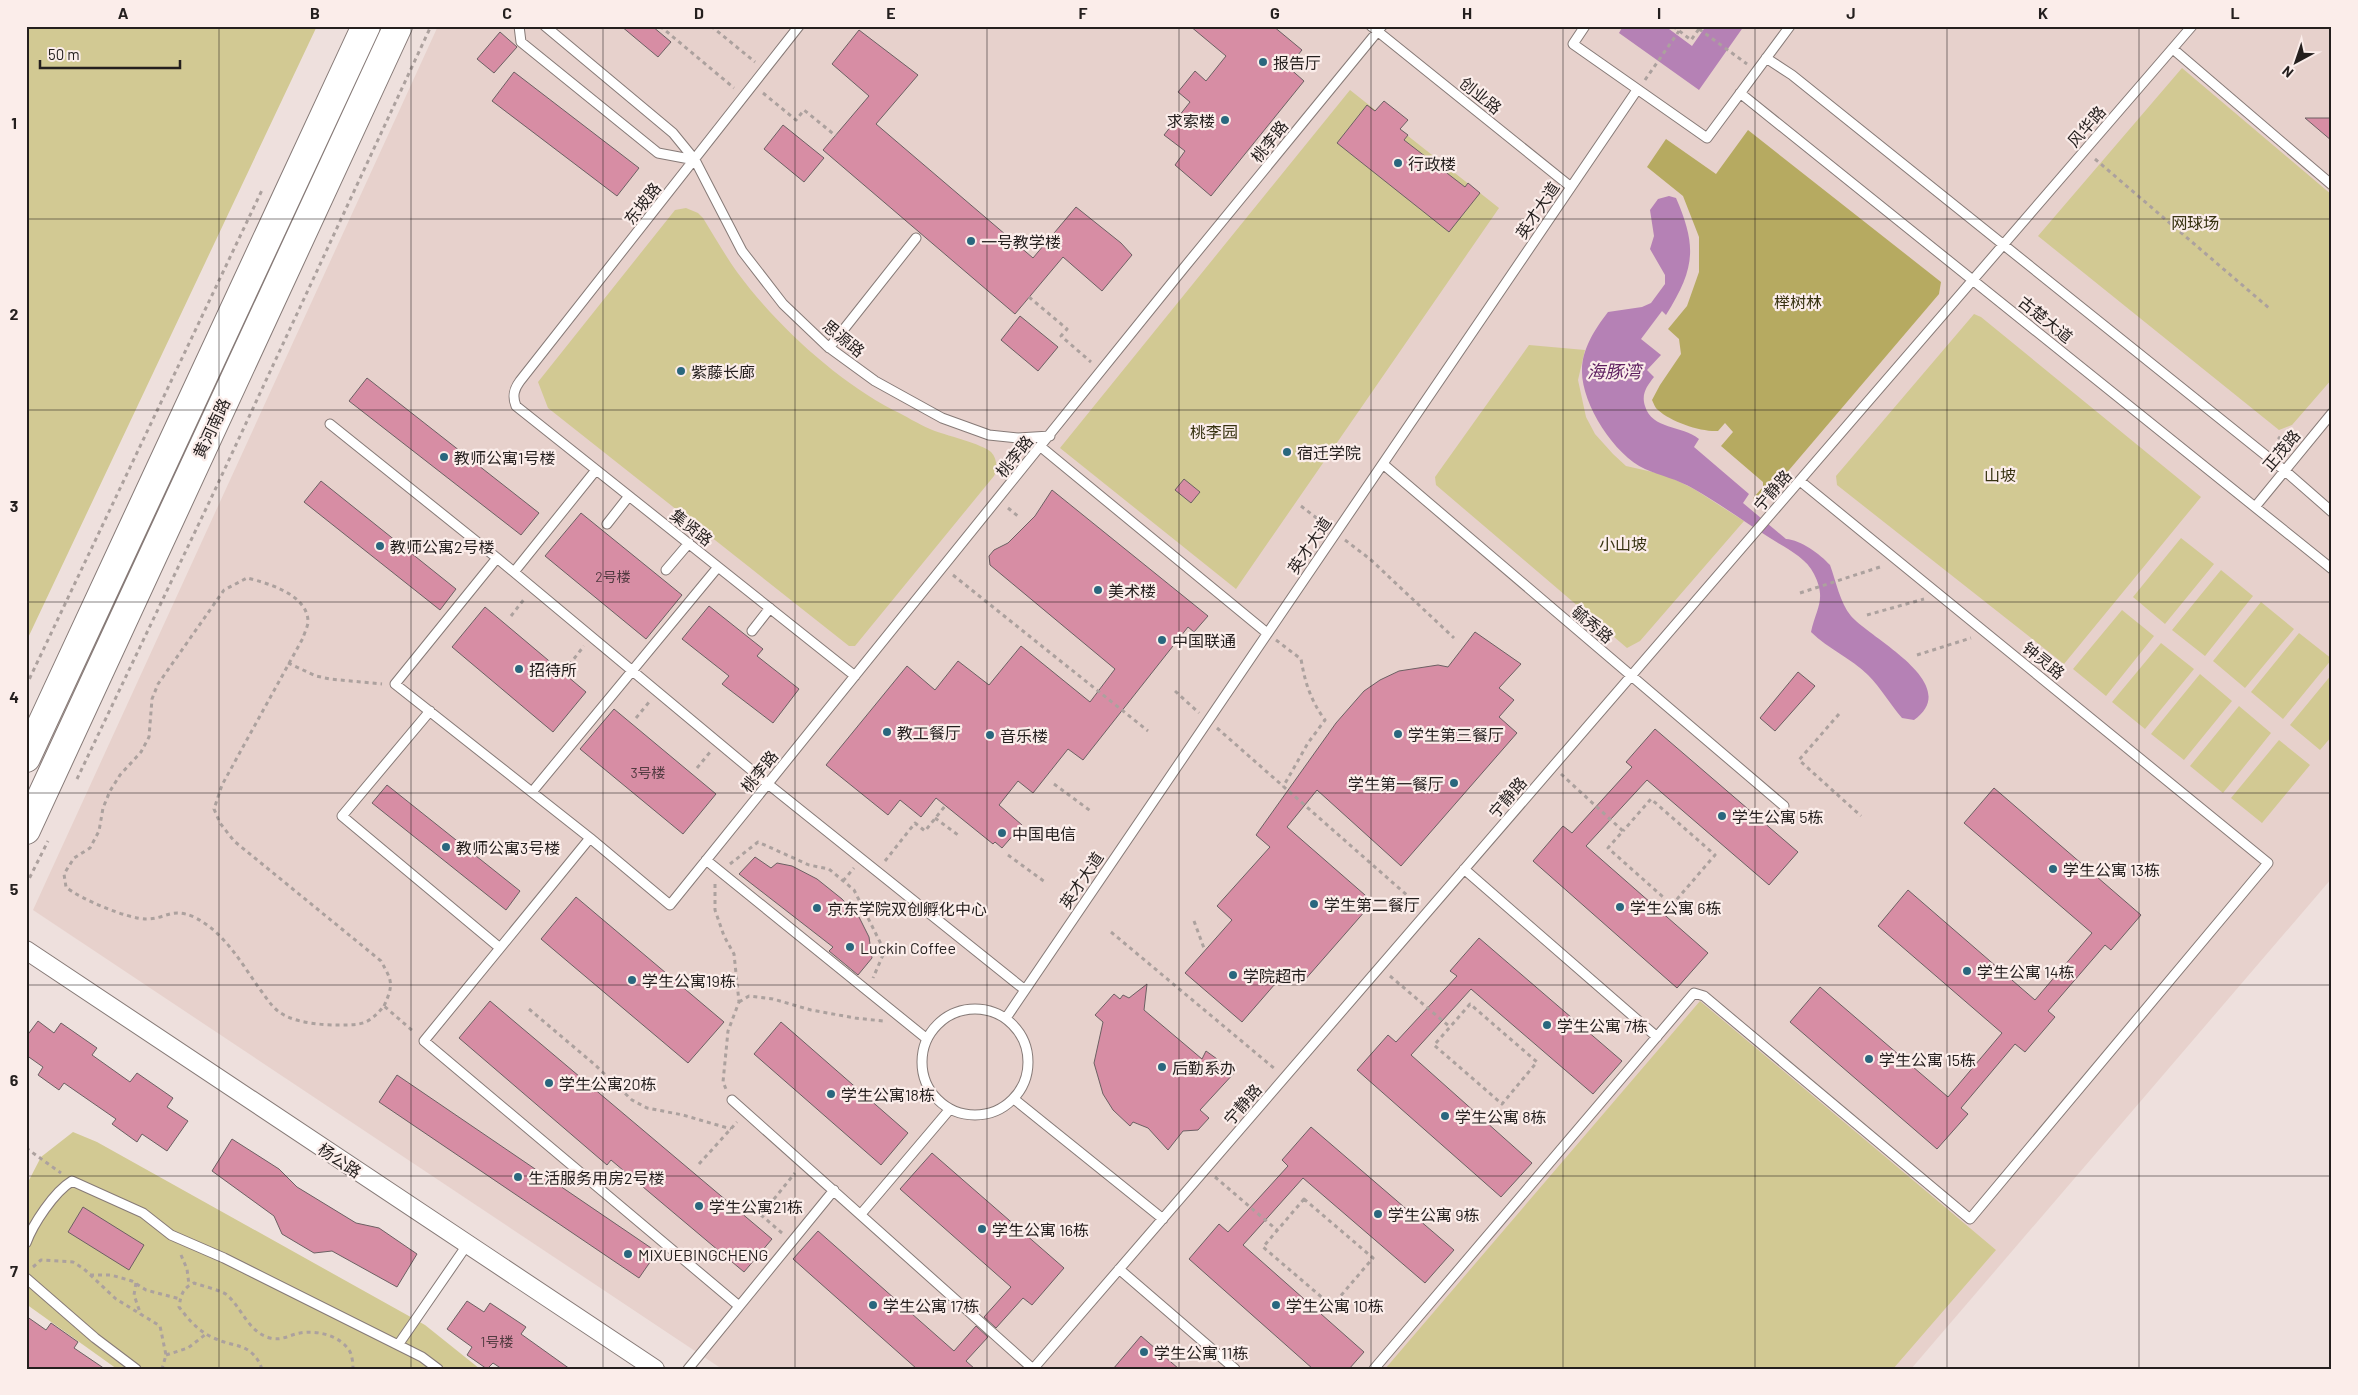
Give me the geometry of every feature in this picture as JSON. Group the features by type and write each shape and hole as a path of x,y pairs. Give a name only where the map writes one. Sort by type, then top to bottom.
{"main road":[{"name":"黄河南路","path":"29,744 366,26"},
{"name":"黄河南路","path":"39,831 398,26"}],"street":[{"name":"杨公路","path":"26,950 655,1369"}],"lane":[{"path":"519,26 521,42 658,153 695,160"},
{"name":"思源路","path":"545,26 673,133 695,160 742,251 783,304 829,348 875,381 942,418 989,435 1018,438 1050,436"},
{"name":"东坡路","path":"514,400 514,389 520,381 799,26"},
{"path":"1585,26 1572,44 1707,138 1790,26"},
{"name":"风华路","path":"2003,245 2192,26"},
{"name":"创业路","path":"1377,28 1571,187"},
{"name":"桃李路","path":"590,838 670,905 1377,28"},
{"path":"2172,48 2332,185"},
{"name":"古楚大道","path":"1766,58 1792,75 2284,470 2332,512"},
{"name":"英才大道","path":"1006,1018 1637,90"},
{"name":"古楚大道","path":"1740,93 2332,568"},
{"path":"829,348 916,238"},
{"name":"宁静路","path":"1033,1369 2003,245"},
{"name":"集贤路","path":"514,400 516,406 856,676"},
{"name":"正茂路","path":"2255,507 2332,413"},
{"path":"330,424 498,558 768,784 1025,990"},
{"path":"1041,447 1267,633"},
{"name":"毓秀路","path":"1382,464 1784,806"},
{"path":"514,572 596,470"},
{"name":"钟灵路","path":"1657,1037 1694,993 1704,996 1970,1219 2268,863 1800,481"},
{"path":"607,524 629,496"},
{"path":"666,570 689,544"},
{"path":"498,558 395,684 590,838 424,1041 740,1306"},
{"path":"532,792 718,567"},
{"path":"752,631 770,608"},
{"path":"430,711 342,816 500,948"},
{"path":"706,860 927,1039"},
{"path":"1374,1369 1657,1037 1464,869"},
{"path":"974,1008 991,1010 1006,1018 1019,1031 1027,1048 1029,1066 1025,1084 1014,1099 1000,1110 982,1115 964,1114 950,1109 932,1094 925,1080 921,1063 924,1046 931,1031 942,1019 957,1011 974,1008"},
{"path":"1014,1099 1163,1219"},
{"path":"732,1100 862,1214 1033,1369"},
{"path":"862,1214 950,1109"},
{"path":"26,1243 48,1205 64,1186 72,1181 143,1213 171,1235 224,1258 422,1357 438,1369"},
{"path":"688,1369 834,1190"},
{"path":"398,1345 467,1245"},
{"path":"1119,1269 1235,1369"},
{"path":"26,1278 136,1369"}],"path":[{"path":"73,787 218,483 431,26"},
{"path":"660,26 745,96"},
{"path":"711,26 765,70"},
{"path":"1673,26 1691,40 1700,27 1741,60"},
{"path":"1650,72 1679,31"},
{"path":"753,86 796,120 804,110 836,136"},
{"path":"2095,159 2269,308"},
{"path":"26,686 267,180"},
{"path":"1029,297 1067,329 1061,336 1101,371"},
{"path":"1301,506 1370,559 1454,638"},
{"path":"1800,593 1883,566"},
{"path":"944,567 1148,731"},
{"path":"248,578 280,589 295,599 305,611 308,623 303,638 288,663 257,726 222,786 214,809 220,823 234,841 381,961 391,979 391,990 384,1006 373,1019 362,1025 334,1025 286,1016 274,1008 239,958 207,924 192,916 174,912 146,919 92,903 76,896 66,887 64,874 74,858 90,848 100,831 103,808 110,791 120,775 141,752 149,737 152,699 158,684 224,590 248,578"},
{"path":"511,616 533,588"},
{"path":"1867,615 1925,599"},
{"path":"1267,633 1301,659 1306,687 1314,706 1326,720 1308,743 1283,787"},
{"path":"569,665 592,637"},
{"path":"1917,656 1972,638"},
{"path":"288,663 316,676 330,680 358,684 395,684"},
{"path":"1175,691 1427,913"},
{"path":"636,718 658,692"},
{"path":"1839,714 1799,760 1861,816"},
{"path":"697,768 718,742"},
{"path":"1553,767 1623,831"},
{"path":"1054,784 1092,812"},
{"path":"1651,799 1715,856 1672,905 1608,848 1623,831 1651,799"},
{"path":"877,871 915,823 925,831 945,806"},
{"path":"935,818 958,834"},
{"path":"26,885 39,831"},
{"path":"1008,856 1045,882"},
{"path":"1194,921 1205,950"},
{"path":"1111,932 1285,1077"},
{"path":"1380,967 1450,1027"},
{"path":"739,1002 749,996 773,999 811,1010 854,1018 878,1021 902,1018"},
{"path":"1470,1004 1537,1062 1502,1104 1434,1046 1450,1027 1470,1004"},
{"path":"384,1006 424,1041"},
{"path":"529,1009 594,1064 632,1100 647,1108 683,1115 731,1129"},
{"path":"699,1164 746,1112"},
{"path":"26,1148 72,1181"},
{"path":"792,1242 761,1215 804,1163"},
{"path":"1213,1175 1277,1230"},
{"path":"1304,1199 1373,1258 1332,1306 1263,1247 1277,1230 1304,1199"},
{"path":"171,1235 185,1262 189,1285"},
{"path":"32,1268 40,1260 73,1262 116,1299 160,1326 166,1355 162,1369"},
{"path":"90,1275 111,1275 136,1283 146,1290 180,1299"},
{"path":"262,1369 253,1355 240,1345 215,1339 188,1320 178,1306 181,1294 189,1285 194,1282 224,1292 231,1299 246,1322 269,1338 285,1339 300,1333 320,1333 332,1336 349,1350 353,1369"},
{"path":"136,1283 134,1295 141,1316"},
{"path":"166,1355 188,1348 206,1334"}],"shaded area":[{"name":"宿迁学院","path":"438,26 2332,26 2332,878 1911,1369 722,1369 33,910"}],"green space":[{"path":"26,26 317,26 26,642"},
{"name":"网球场","path":"2182,68 2332,195 2332,379 2292,425 2279,430 2038,236"},
{"name":"桃李园","path":"1350,90 1499,208 1236,589 1060,448"},
{"name":"榉树林","path":"1748,130 1941,282 1939,294 1760,504 1753,498 1763,487 1763,482 1721,446 1733,432 1725,423 1718,431 1703,430 1686,425 1664,414 1656,408 1652,400 1681,354 1679,339 1668,329 1687,306 1699,272 1699,237 1683,196 1647,167 1666,139 1716,174"},
{"path":"686,208 698,213 703,218 737,272 770,312 808,350 829,367 872,398 893,410 930,429 987,449 995,457 996,467 994,476 855,646 849,646 548,408 538,382 675,210"},
{"name":"山坡","path":"1974,314 1981,317 2201,497 2064,664 1837,485 1836,476"},
{"name":"小山坡","path":"1529,345 1585,350 1578,380 1586,417 1595,434 1626,466 1666,475 1694,489 1744,521 1640,641 1627,648 1436,485 1435,477"},
{"path":"2181,538 2214,564 2165,624 2133,597"},
{"path":"2221,570 2253,596 2205,656 2172,630"},
{"path":"2261,602 2294,629 2245,688 2213,661"},
{"path":"2122,610 2154,636 2106,696 2073,669"},
{"path":"2299,633 2332,659 2283,719 2251,692"},
{"path":"2161,643 2194,669 2145,729 2112,702"},
{"path":"2200,674 2232,701 2184,760 2151,734"},
{"path":"2332,674 2332,736 2320,750 2290,725"},
{"path":"2239,706 2271,733 2223,793 2190,766"},
{"path":"2279,740 2310,765 2262,823 2231,798"},
{"path":"1700,1001 1996,1250 1893,1369 1385,1369"},
{"path":"73,1132 97,1142 425,1325 480,1369 117,1369 26,1304 26,1186 41,1157"}],"water":[{"path":"1623,26 1665,26 1692,46 1706,26 1744,26 1699,90 1619,33"},
{"name":"海豚湾","path":"1669,196 1676,198 1683,216 1688,231 1690,258 1682,285 1666,315 1662,311 1641,339 1661,355 1647,370 1654,377 1644,394 1645,406 1654,419 1699,439 1694,447 1749,494 1743,503 1786,539 1810,548 1830,565 1841,598 1851,616 1909,663 1921,677 1928,692 1926,706 1914,720 1902,718 1868,675 1811,632 1819,604 1820,591 1814,574 1806,563 1795,553 1694,489 1645,469 1633,462 1611,440 1593,412 1583,383 1584,354 1594,332 1608,312 1642,307 1651,303 1665,284 1665,275 1650,249 1654,236 1650,210 1658,199"}],"building":[{"path":"621,26 652,26 671,42 658,57"},
{"name":"求索楼","path":"1190,26 1273,26 1302,50 1288,67 1304,81 1211,196 1175,165 1185,151 1164,135 1190,102 1178,92 1195,71 1206,81 1226,56"},
{"name":"一号教学楼","path":"859,30 918,75 876,124 1033,258 1076,207 1121,243 1132,255 1102,291 1063,257 1015,314 823,150 869,96 832,64"},
{"path":"500,32 517,47 494,73 477,59"},
{"path":"514,72 639,168 617,196 492,101"},
{"name":"行政楼","path":"1384,101 1408,120 1400,129 1408,135 1404,140 1465,187 1468,183 1480,193 1449,232 1337,143 1367,105 1375,111"},
{"path":"2305,118 2332,118 2332,141"},
{"path":"783,125 824,158 804,182 764,149"},
{"path":"1020,316 1058,347 1038,371 1001,340"},
{"name":"教师公寓1号楼","path":"367,378 539,513 521,535 349,401"},
{"path":"1184,479 1200,492 1191,503 1175,490"},
{"name":"教师公寓2号楼","path":"321,481 456,589 440,610 304,502"},
{"path":"1052,490 1208,616 1194,632 1188,627 1083,760 1068,749 1033,793 1018,781 999,805 1022,825 1002,848 995,842 993,844 936,798 921,817 900,800 888,815 826,765 907,666 935,690 958,661 989,685 1021,646 1090,702 1115,669 990,565 989,556 994,550 1008,543 1035,516"},
{"path":"581,513 682,595 646,639 545,556"},
{"path":"709,606 763,649 757,656 799,689 773,723 722,684 729,676 682,639"},
{"name":"招待所","path":"485,607 586,692 553,732 452,647"},
{"path":"1475,632 1521,664 1499,688 1514,700 1499,717 1517,733 1401,866 1317,790 1287,827 1373,902 1303,982 1288,969 1242,1022 1185,973 1232,920 1217,906 1270,847 1256,835 1336,723 1364,691 1380,680 1399,671 1438,665 1448,667"},
{"path":"1798,672 1815,686 1775,731 1760,718"},
{"path":"614,709 716,794 683,834 580,749"},
{"path":"1655,729 1798,852 1769,885 1647,780 1586,846 1708,953 1677,988 1533,861 1563,826 1572,833 1632,767 1626,762"},
{"name":"教师公寓3号楼","path":"387,785 520,891 506,910 372,803"},
{"path":"1994,788 2141,915 2111,950 2105,945 2048,1011 2055,1017 2025,1052 2015,1044 1961,1108 1968,1114 1937,1149 1790,1022 1820,987 1948,1097 2002,1033 1878,926 1908,890 2035,1000 2092,933 1964,823"},
{"name":"京东学院双创孵化中心","path":"755,857 771,868 777,863 792,866 817,879 842,899 859,917 869,937 872,958 858,975 829,951 833,947 739,874"},
{"name":"学生公寓19栋","path":"576,897 724,1022 688,1063 541,939"},
{"path":"1479,938 1622,1061 1593,1094 1471,989 1411,1055 1532,1163 1501,1197 1357,1070 1388,1035 1396,1042 1457,976 1450,971"},
{"name":"后勤系办","path":"1147,984 1144,1010 1202,1059 1206,1051 1235,1072 1200,1110 1209,1118 1198,1130 1183,1131 1168,1150 1148,1128 1133,1122 1130,1126 1113,1110 1103,1094 1094,1063 1103,1022 1095,1015 1114,994 1120,999 1123,995 1129,998"},
{"path":"490,1001 772,1239 744,1272 611,1160 607,1165 459,1038"},
{"path":"38,1021 54,1033 61,1023 97,1048 92,1055 130,1082 137,1073 173,1098 167,1107 188,1121 167,1151 142,1134 137,1142 112,1124 116,1119 64,1083 59,1090 38,1075 43,1067 26,1055 26,1037"},
{"name":"学生公寓18栋","path":"781,1022 908,1133 881,1165 754,1054"},
{"name":"生活服务用房2号楼","path":"397,1075 657,1252 639,1278 379,1102"},
{"path":"1311,1127 1454,1250 1425,1283 1303,1178 1243,1245 1364,1352 1349,1369 1313,1369 1189,1259 1219,1224 1228,1232 1288,1166 1282,1160"},
{"path":"232,1139 279,1169 297,1187 356,1223 379,1228 417,1254 397,1287 332,1251 314,1253 282,1234 274,1216 212,1171"},
{"name":"学生公寓 16栋","path":"932,1153 1064,1268 1032,1305 1023,1298 996,1328 984,1317 1011,1287 900,1189"},
{"path":"83,1207 144,1245 129,1270 68,1232"},
{"name":"学生公寓 17栋","path":"818,1231 954,1351 976,1326 988,1337 966,1361 975,1369 917,1369 793,1259"},
{"path":"467,1301 484,1312 490,1303 526,1327 521,1334 570,1369 502,1369 493,1363 487,1369 467,1355 472,1347 447,1329"},
{"path":"26,1316 46,1330 51,1323 78,1342 74,1348 105,1369 26,1369"},
{"name":"学生公寓 11栋","path":"1141,1336 1179,1369 1113,1369"}],"place":[{"name":"报告厅","path":"1263,62"},
{"name":"求索楼","path":"1225,120"},
{"name":"行政楼","path":"1398,163"},
{"name":"一号教学楼","path":"971,241"},
{"name":"紫藤长廊","path":"681,371"},
{"name":"宿迁学院","path":"1287,452"},
{"name":"教师公寓1号楼","path":"444,457"},
{"name":"教师公寓2号楼","path":"380,546"},
{"name":"美术楼","path":"1098,590"},
{"name":"中国联通","path":"1162,640"},
{"name":"招待所","path":"519,669"},
{"name":"教工餐厅","path":"887,732"},
{"name":"学生第三餐厅","path":"1398,734"},
{"name":"音乐楼","path":"990,735"},
{"name":"学生第一餐厅","path":"1454,783"},
{"name":"学生公寓 5栋","path":"1722,816"},
{"name":"中国电信","path":"1002,833"},
{"name":"教师公寓3号楼","path":"446,847"},
{"name":"学生公寓 13栋","path":"2053,869"},
{"name":"学生第二餐厅","path":"1314,904"},
{"name":"学生公寓 6栋","path":"1620,907"},
{"name":"京东学院双创孵化中心","path":"817,908"},
{"name":"Luckin Coffee","path":"850,947"},
{"name":"学生公寓 14栋","path":"1967,971"},
{"name":"学院超市","path":"1233,975"},
{"name":"学生公寓19栋","path":"632,980"},
{"name":"学生公寓 7栋","path":"1547,1025"},
{"name":"学生公寓 15栋","path":"1869,1059"},
{"name":"后勤系办","path":"1162,1067"},
{"name":"学生公寓20栋","path":"549,1083"},
{"name":"学生公寓18栋","path":"831,1094"},
{"name":"学生公寓 8栋","path":"1445,1116"},
{"name":"生活服务用房2号楼","path":"518,1177"},
{"name":"学生公寓21栋","path":"699,1206"},
{"name":"学生公寓 9栋","path":"1378,1214"},
{"name":"学生公寓 16栋","path":"982,1229"},
{"name":"MIXUEBINGCHENG","path":"628,1254"},
{"name":"学生公寓 17栋","path":"873,1305"},
{"name":"学生公寓 10栋","path":"1276,1305"},
{"name":"学生公寓 11栋","path":"1144,1352"}]}
